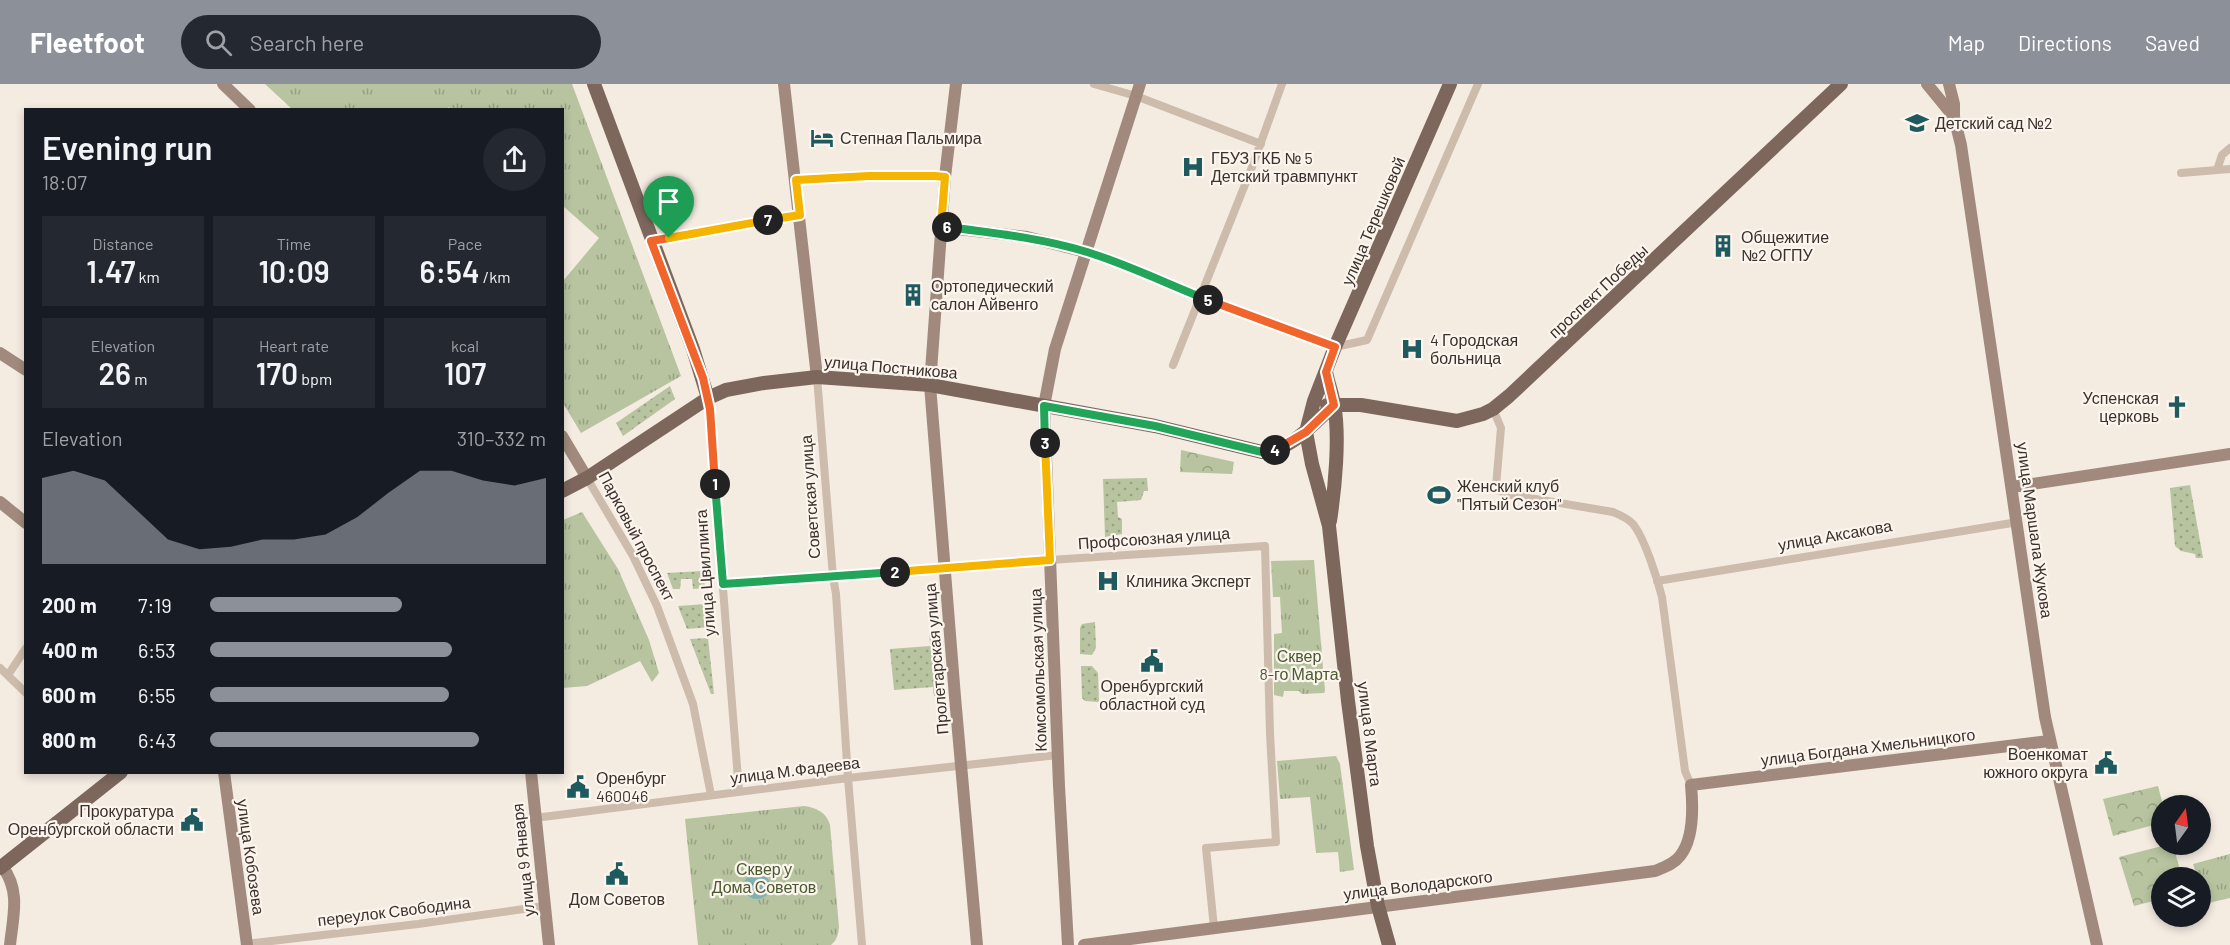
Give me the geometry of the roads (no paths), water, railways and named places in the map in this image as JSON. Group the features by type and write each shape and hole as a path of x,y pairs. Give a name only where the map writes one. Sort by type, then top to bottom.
{"main road":[{"path":"222,84 248,108"},
{"name":"улица Цвиллинга","path":"594,84 685,327 708,398"},
{"name":"Советская улица","path":"784,84 816,377"},
{"name":"Пролетарская улица","path":"956,84 945,177 930,385 977,945"},
{"name":"Комсомольская улица","path":"1068,945 1044,406 1054,349 1140,84"},
{"name":"улица Терешковой","path":"1306,432 1314,401 1335,347 1450,84"},
{"name":"проспект Победы","path":"1314,401 1334,405 1361,405 1456,421 1472,418 1494,409 1626,288 1841,84"},
{"name":"улица Маршала Жукова","path":"1927,84 1954,117"},
{"name":"улица Маршала Жукова","path":"1949,84 1961,145 2049,741 2097,945"},
{"path":"941,226 1027,237 1086,252"},
{"path":"0,353 24,369"},
{"path":"1306,432 1334,405 1326,372"},
{"name":"улица Постникова","path":"564,490 587,478 708,398 735,388 816,377 930,385 1155,426 1262,452 1271,452 1306,432"},
{"name":"улица 8 Марта","path":"1329,526 1334,496 1336,454 1334,405"},
{"name":"улица 8 Марта","path":"1306,432 1329,526 1367,846 1378,906 1389,945"},
{"name":"Парковый проспект","path":"564,438 587,478"},
{"path":"2012,487 2230,454"},
{"path":"0,502 24,521"},
{"name":"улица Богдана Хмельницкого","path":"1691,785 2049,741"},
{"name":"улица Кобозева","path":"224,774 247,945"},
{"name":"улица 9 Января","path":"531,774 549,945"},
{"path":"10,945 15,900 14,888 9,876 1,866 112,775"},
{"name":"улица Володарского","path":"1084,945 1157,940 1214,928 1655,871 1669,865 1680,856 1686,843 1693,801 1691,785"}],"street":[{"path":"1094,84 1136,96 1261,144"},
{"path":"1173,365 1261,144 1282,84"},
{"path":"1086,252 1335,347 1367,340 1478,84"},
{"path":"2217,170 2222,155 2230,148"},
{"path":"2181,173 2230,169"},
{"path":"796,180 869,176 945,177"},
{"path":"651,241 800,215"},
{"name":"Советская улица","path":"816,377 832,577 836,594 862,945"},
{"name":"улица Цвиллинга","path":"708,398 739,792"},
{"path":"1494,409 1501,428 1496,486 1498,490 1506,494 1621,515 1633,523 1662,597 1685,771 1691,785"},
{"name":"Парковый проспект","path":"587,478 647,582 684,675 693,704 711,795"},
{"name":"улица Аксакова","path":"1657,581 2018,522"},
{"name":"Профсоюзная улица","path":"723,584 1265,546 1270,734 1276,842 1206,848 1214,928"},
{"path":"8,675 24,651"},
{"path":"0,668 24,691"},
{"name":"улица М.Фадеева","path":"536,818 848,778 1058,755"},
{"name":"переулок Свободина","path":"247,945 545,906"}],"water":[{"path":"757,873 766,877 770,886 766,895 757,899 748,895 744,886 748,877"}],"place":[{"name":"Детский сад №2","path":"1917,123"},
{"name":"Степная Пальмира","path":"822,138"},
{"name":"ГБУЗ ГКБ № 5 Детский травмпункт","path":"1193,167"},
{"name":"Общежитие №2 ОГПУ","path":"1723,246"},
{"name":"Ортопедический салон Айвенго","path":"913,295"},
{"name":"4 Городская больница","path":"1412,349"},
{"name":"Успенская церковь","path":"2177,407"},
{"name":"Женский клуб \"Пятый Сезон\"","path":"1439,495"},
{"name":"Клиника Эксперт","path":"1108,581"},
{"name":"Оренбургский областной суд","path":"1152,661"},
{"name":"Военкомат южного округа","path":"2106,763"},
{"name":"Оренбург 460046","path":"578,787"},
{"name":"Прокуратура Оренбургской области","path":"192,820"},
{"name":"Дом Советов","path":"617,874"}],"park label":[{"name":"Сквер 8-го Марта","path":"1299,665"},
{"name":"Сквер у Дома Советов","path":"764,878"}]}
